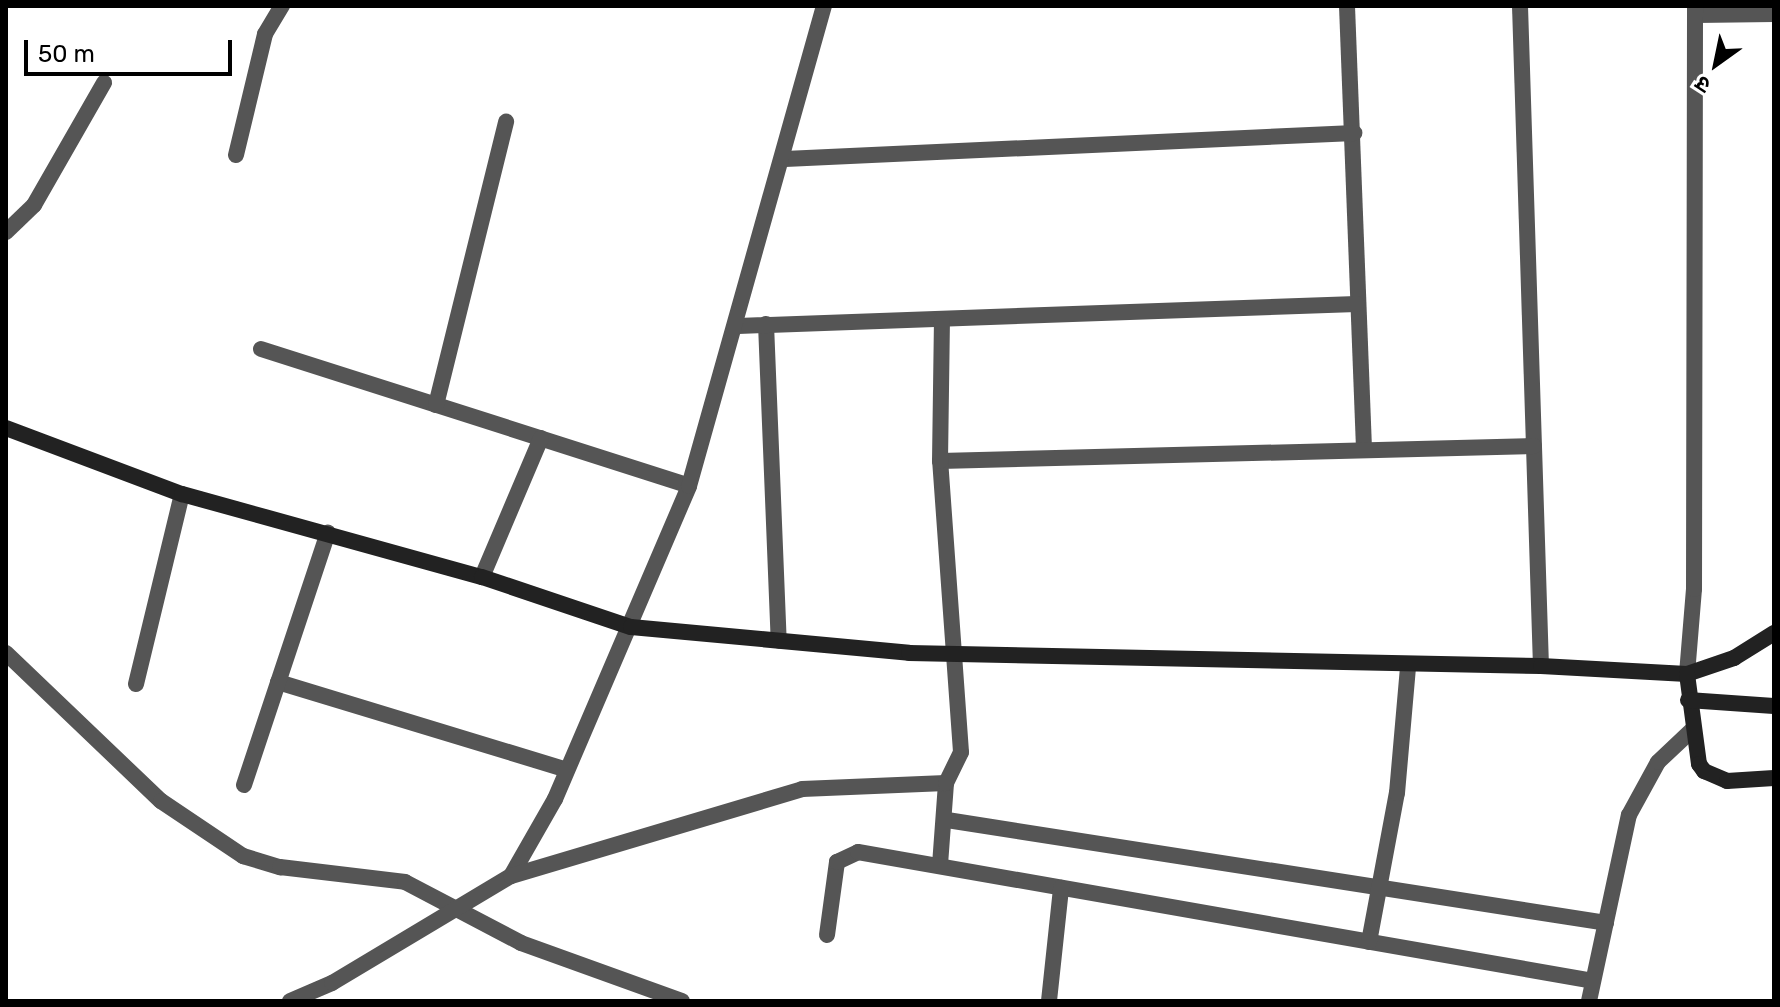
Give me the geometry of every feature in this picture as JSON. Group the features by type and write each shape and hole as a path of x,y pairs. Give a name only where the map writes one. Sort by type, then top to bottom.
{"street":[{"path":"236,155 265,34 282,6"},
{"path":"511,876 555,799 689,486 785,159 824,6"},
{"path":"1347,6 1364,449"},
{"path":"1520,6 1541,666"},
{"path":"1774,14 1695,10 1694,589 1687,674 1688,700 1699,764 1713,777 1727,781 1774,778"},
{"path":"6,232 34,205 104,83"},
{"path":"436,405 506,122"},
{"path":"785,159 1354,133"},
{"path":"738,326 1357,304"},
{"path":"940,865 947,820 946,783 961,752 940,461 942,320"},
{"path":"766,324 779,641"},
{"path":"261,349 689,486"},
{"path":"6,428 182,494 482,577 631,627 952,654 1408,666 1541,666 1687,674 1734,658 1774,633"},
{"path":"482,577 541,438"},
{"path":"940,461 1534,446"},
{"path":"136,684 182,494"},
{"path":"244,785 328,533"},
{"path":"6,653 161,801 243,856 280,867 405,882 581,969 682,1001"},
{"path":"1369,942 1382,886 1397,793 1408,666"},
{"path":"278,682 567,770"},
{"path":"1688,700 1774,706"},
{"path":"1589,1001 1634,802 1658,762 1693,729"},
{"path":"290,1001 332,983 511,876 802,789 946,783"},
{"path":"947,820 1606,923"},
{"path":"827,935 837,862 842,856 858,852 1593,981"},
{"path":"1049,1001 1061,888"}]}
